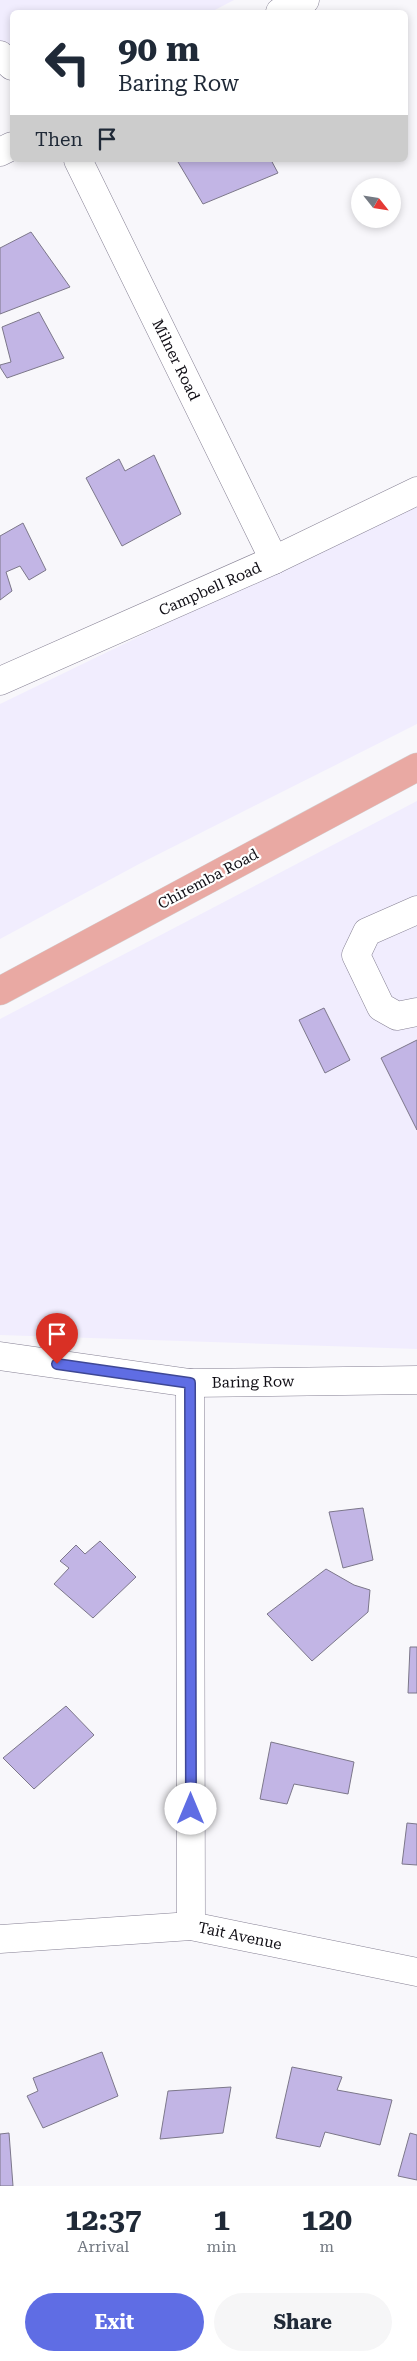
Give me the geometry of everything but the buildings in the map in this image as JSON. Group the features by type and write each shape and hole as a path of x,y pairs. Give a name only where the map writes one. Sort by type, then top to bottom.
{"main road":[{"name":"Chiremba Road","path":"0,991 417,767"}],"street":[{"path":"284,10 305,0"},
{"path":"0,55 10,64"},
{"name":"Milner Road","path":"79,162 274,560"},
{"name":"Campbell Road","path":"0,681 274,560 417,491"},
{"path":"417,910 368,932 356,955 381,1008 397,1016 417,1012"},
{"name":"Baring Row","path":"0,1356 190,1383 417,1380"},
{"path":"190,1383 191,1926"},
{"name":"Tait Avenue","path":"0,1938 191,1926 417,1972"}],"shaded area":[{"path":"0,0 234,0 215,10 10,10 10,56 0,47"},
{"path":"417,502 417,724 139,864 0,939 0,704"},
{"path":"417,801 417,1349 0,1335 0,1019"}],"route":[{"path":"57,1364 190,1383 191,1809"}]}
